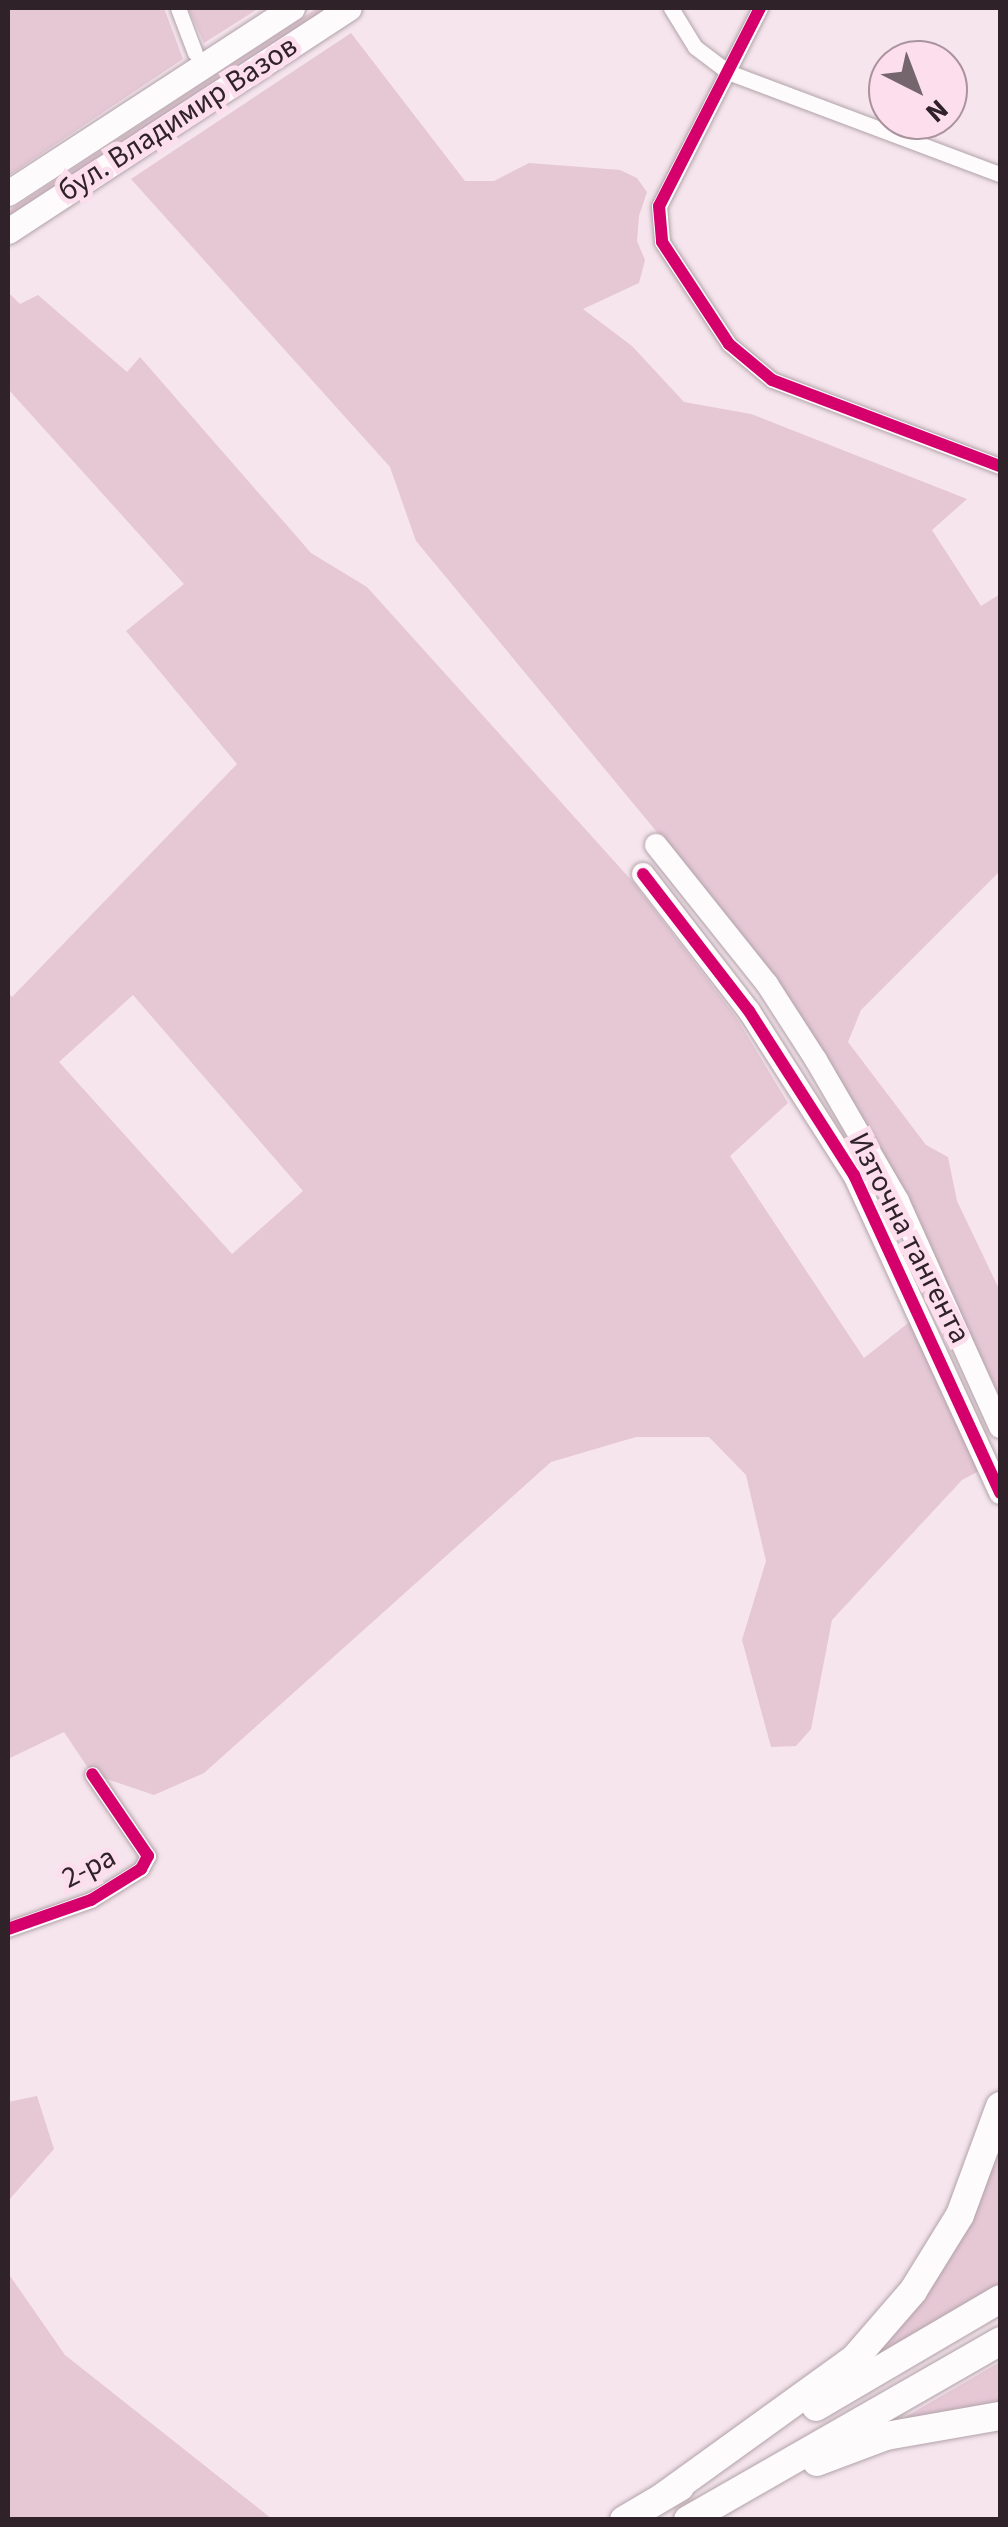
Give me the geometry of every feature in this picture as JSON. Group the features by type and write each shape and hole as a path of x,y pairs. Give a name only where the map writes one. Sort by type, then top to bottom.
{"highway":[{"path":"664,2496 855,2358 913,2291 960,2215 1000,2106"},
{"path":"624,2520 1000,2300"},
{"path":"688,2520 1000,2341"},
{"path":"688,2520 866,2443 1000,2416"}],"main road":[{"name":"бул. Владимир Вазов","path":"8,193 292,8"},
{"name":"бул. Владимир Вазов","path":"8,231 349,8"}],"street":[{"path":"178,8 196,53"},
{"path":"671,8 695,47 728,72 1000,174"},
{"path":"760,8 671,180 657,223 672,262 716,327 772,380 1000,466"},
{"name":"Източна тангента","path":"656,845 767,984 825,1076 898,1202 1000,1427"},
{"name":"Източна тангента","path":"643,874 749,1011 854,1175 1000,1493"},
{"name":"2-ра","path":"8,1929 90,1900 140,1869 148,1856 92,1774"}],"shaded area":[{"path":"8,8 164,8 183,59 8,176"},
{"path":"188,8 259,8 204,43"},
{"path":"317,8 335,8 8,222 8,211"},
{"path":"351,33 465,181 494,181 529,163 620,170 637,178 647,192 639,216 637,241 645,260 639,283 583,309 632,346 684,402 751,414 967,499 932,530 981,606 1000,594 1000,871 861,1010 848,1042 926,1145 948,1157 957,1201 1000,1291 1000,1397 925,1241 728,918 416,541 390,467 131,179"},
{"path":"8,292 20,304 38,295 127,372 140,357 311,553 367,587 633,882 736,1017 788,1103 730,1156 864,1358 912,1320 981,1470 962,1480 832,1620 811,1729 796,1746 771,1747 742,1640 766,1561 746,1475 709,1437 636,1437 551,1462 204,1773 154,1795 92,1774 64,1732 8,1759 8,992 12,997 237,764 126,631 184,584 8,389","holes":["133,995 303,1191 232,1254 59,1062"]},
{"path":"37,2096 54,2149 8,2201 8,2102"},
{"path":"1000,2125 1000,2294 796,2413 871,2351"},
{"path":"8,2273 65,2355 272,2519 8,2519"},
{"path":"1000,2362 1000,2409 893,2424"}],"cycle path":[{"path":"760,8 659,206 662,242 729,344 772,380 1000,466"},
{"path":"643,874 749,1011 854,1175 1000,1493"},
{"path":"8,1929 91,1900 141,1869 148,1856 92,1774"}]}
